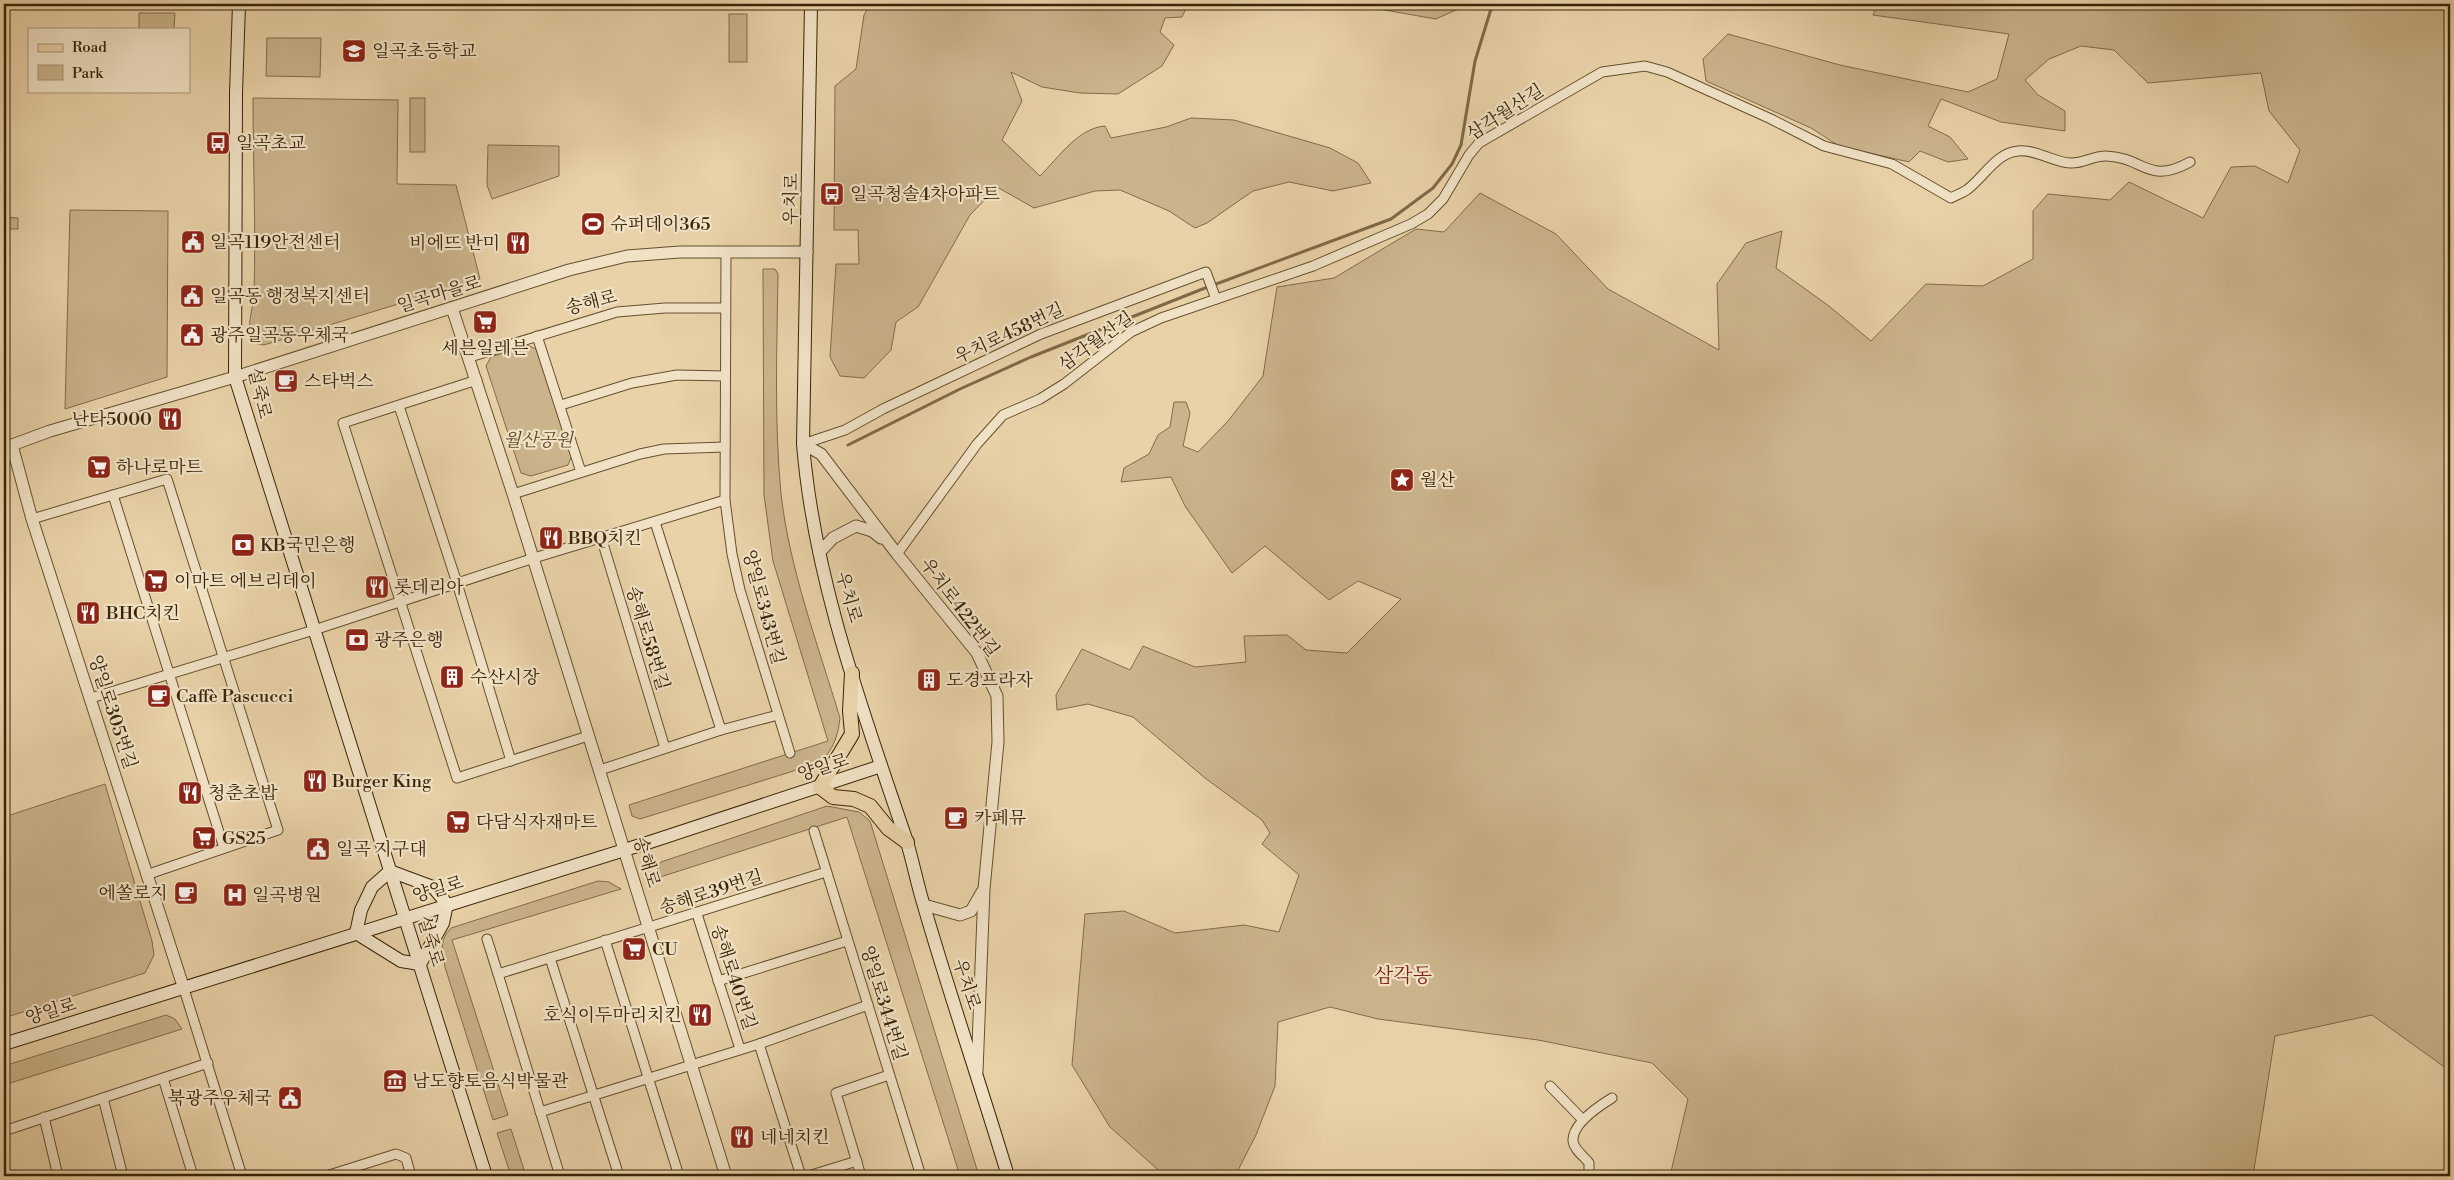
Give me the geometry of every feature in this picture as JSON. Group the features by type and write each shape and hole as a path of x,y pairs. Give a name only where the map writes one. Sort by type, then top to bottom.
{"main road":[{"name":"설죽로","path":"239,4 236,93 235,377 486,1176"},
{"name":"우치로","path":"811,4 803,444 807,493 818,553 852,673 907,842 924,905 1008,1176"},
{"path":"852,673 850,711 852,734 820,787 833,797 854,799 870,806 888,828 907,842"},
{"name":"양일로","path":"4,1044 184,989 447,904 625,850 881,766"},
{"path":"390,871 433,887 447,904 443,923 420,964 401,961 356,933 361,910 368,900 372,887 390,871"}],"street":[{"name":"삼각월산길","path":"894,549 977,444 1003,415 1040,400 1064,384 1131,332 1161,318 1347,252 1428,214 1443,199 1469,155 1479,144 1602,72 1617,68 1645,66 1667,72 1771,119 1824,146 1892,164 1951,198 1968,189 2006,154 2019,150 2070,163 2098,156 2122,158 2161,172 2177,169 2190,162"},
{"name":"일곡마을로","path":"8,445 235,377 569,270 627,256 726,252 807,252"},
{"name":"양일로343번길","path":"726,252 725,500 732,554 740,590 790,754"},
{"name":"우치로458번길","path":"803,444 845,430 1041,334 1206,272 1216,299"},
{"name":"송해로","path":"452,308 470,357 534,558 726,1176"},
{"name":"송해로","path":"470,357 617,312 665,308 725,308"},
{"path":"537,336 561,405 581,472"},
{"path":"561,405 632,382 676,375 725,376"},
{"path":"477,380 342,423 457,778 588,736"},
{"path":"399,406 457,583 511,761"},
{"name":"우치로422번길","path":"803,444 821,454 977,653 997,696 998,742 984,889 977,1074"},
{"name":"양일로305번길","path":"8,445 184,989"},
{"path":"513,494 581,472 664,449 725,447"},
{"path":"32,519 167,479 278,830 146,875"},
{"path":"113,495 224,848"},
{"path":"91,698 314,630 601,537 725,500"},
{"path":"655,522 721,730"},
{"path":"818,553 833,538 856,526 872,531 894,549"},
{"name":"송해로58번길","path":"601,537 665,748"},
{"path":"600,770 721,730 778,715"},
{"name":"양일로344번길","path":"814,831 921,1176"},
{"name":"송해로39번길","path":"498,974 605,940 697,914 826,872"},
{"path":"924,905 960,915 971,911 984,889"},
{"name":"송해로40번길","path":"697,914 740,1050"},
{"path":"486,938 560,1176"},
{"path":"605,940 679,1176"},
{"name":"양일로344번길","path":"718,982 847,941"},
{"path":"550,958 619,1176"},
{"path":"184,989 208,1063 240,1176"},
{"name":"송해로40번길","path":"691,1064 759,1044 868,1005"},
{"name":"송해로40번길","path":"759,1044 801,1176"},
{"path":"4,1131 208,1063"},
{"path":"540,1112 691,1064"},
{"name":"양일로344번길","path":"862,1176 836,1093 889,1075"},
{"path":"164,1078 193,1176"},
{"path":"1550,1086 1583,1120"},
{"path":"103,1098 123,1176"},
{"path":"1588,1176 1589,1164 1576,1149 1573,1141 1583,1120 1612,1098"},
{"path":"44,1117 58,1176"},
{"path":"326,1176 396,1154 406,1158 411,1176"},
{"path":"808,1176 857,1161"}],"green space":[{"path":"870,4 1188,4 1182,17 1165,18 1160,32 1174,45 1162,66 1118,94 1080,93 1042,87 1011,72 1022,101 1002,140 1040,176 1077,138 1095,128 1105,126 1111,138 1166,127 1191,118 1234,120 1330,148 1358,163 1371,183 1333,191 1289,182 1253,191 1207,223 1195,228 1169,211 1120,190 1095,191 1034,208 997,187 970,215 918,307 896,322 891,350 864,378 840,376 830,357 836,264 859,264 858,230 834,230 835,86 856,69 864,15"},
{"path":"1361,4 1469,4 1436,19 1367,7"},
{"path":"1877,4 2450,4 2450,1071 2372,1015 2275,1036 2253,1176 1670,1176 1688,1099 1652,1063 1538,1040 1378,1019 1330,1007 1278,1022 1275,1086 1256,1135 1235,1176 1165,1176 1110,1127 1072,1065 1085,914 1124,911 1175,933 1244,925 1279,932 1299,875 1262,844 1270,833 1262,820 1205,778 1133,717 1088,704 1057,710 1056,695 1082,649 1130,670 1143,646 1195,667 1246,662 1244,636 1287,635 1306,650 1347,653 1401,599 1358,581 1329,600 1265,546 1232,573 1185,506 1171,477 1121,482 1124,468 1149,454 1158,435 1170,427 1174,402 1186,402 1190,413 1183,446 1198,452 1228,421 1263,376 1277,287 1334,278 1416,229 1444,232 1480,193 1556,234 1608,289 1719,350 1717,284 1746,243 1782,231 1776,268 1829,306 1871,341 1926,284 1983,286 2033,259 2033,211 2048,194 2110,200 2129,182 2203,218 2231,167 2255,166 2288,183 2300,150 2269,111 2261,73 2148,83 2114,50 2081,46 2049,59 2025,80 2038,95 2065,111 2065,131 2001,122 1941,99 1928,126 1950,137 1968,159 1948,162 1920,151 1909,162 1839,146 1811,128 1706,81 1703,59 1728,34 1840,65 1968,92 1997,79 2009,34 1873,15"},
{"path":"139,13 175,13 174,28 139,28"},
{"path":"729,14 747,14 747,62 729,62"},
{"path":"267,38 321,38 320,77 266,76"},
{"path":"253,98 398,100 397,184 456,185 480,279 264,345 253,343 250,325 255,270"},
{"path":"410,98 425,98 425,152 410,152"},
{"path":"488,145 559,146 559,176 492,199 487,185"},
{"path":"70,210 168,211 167,377 65,409"},
{"path":"4,217 18,218 18,229 4,229"},
{"path":"763,269 775,269 778,274 777,439 785,523 806,608 840,718 838,731 834,743 819,763 640,819 632,816 629,805 828,741 773,561 764,495"},
{"name":"월산공원","path":"527,345 536,349 572,455 568,465 531,476 521,473 486,366 491,357"},
{"path":"105,784 152,941 154,955 145,973 4,1018 4,817"},
{"path":"827,806 859,812 870,821 979,1176 960,1176 847,817 651,880 661,862"},
{"path":"598,881 609,882 621,889 452,940 508,1115 493,1120 445,967 442,951 443,941 451,928"},
{"path":"166,1015 175,1019 182,1029 4,1085 4,1066"},
{"path":"511,1129 526,1176 511,1176 497,1133"}],"waterway":[{"path":"848,445 960,389 1031,357 1200,290 1391,219 1433,188 1452,164 1461,145 1475,61 1491,9 1497,4"}],"place":[{"name":"일곡초등학교","path":"354,51"},
{"name":"일곡초교","path":"218,143"},
{"name":"일곡청솔4차아파트","path":"832,194"},
{"name":"슈퍼데이365","path":"593,224"},
{"name":"일곡119안전센터","path":"193,242"},
{"name":"비에뜨 반미","path":"518,243"},
{"name":"일곡동 행정복지센터","path":"192,296"},
{"name":"세븐일레븐","path":"485,322"},
{"name":"광주일곡동우체국","path":"192,335"},
{"name":"스타벅스","path":"286,381"},
{"name":"난타5000","path":"170,419"},
{"name":"하나로마트","path":"99,467"},
{"name":"월산","path":"1402,480"},
{"name":"BBQ치킨","path":"551,538"},
{"name":"KB국민은행","path":"243,545"},
{"name":"이마트 에브리데이","path":"156,581"},
{"name":"롯데리아","path":"377,587"},
{"name":"BHC치킨","path":"88,613"},
{"name":"광주은행","path":"357,640"},
{"name":"수산시장","path":"452,677"},
{"name":"도경프라자","path":"929,680"},
{"name":"Caffè Pascucci","path":"159,696"},
{"name":"Burger King","path":"315,781"},
{"name":"청춘초밥","path":"190,793"},
{"name":"카페뮤","path":"956,818"},
{"name":"다담식자재마트","path":"458,822"},
{"name":"GS25","path":"204,838"},
{"name":"일곡 지구대","path":"318,849"},
{"name":"에쏠로지","path":"186,893"},
{"name":"일곡병원","path":"235,895"},
{"name":"CU","path":"634,949"},
{"name":"호식이두마리치킨","path":"700,1015"},
{"name":"남도향토음식박물관","path":"395,1081"},
{"name":"북광주우체국","path":"290,1098"},
{"name":"네네치킨","path":"742,1137"}],"district":[{"name":"삼각동","path":"1403,975"}]}
